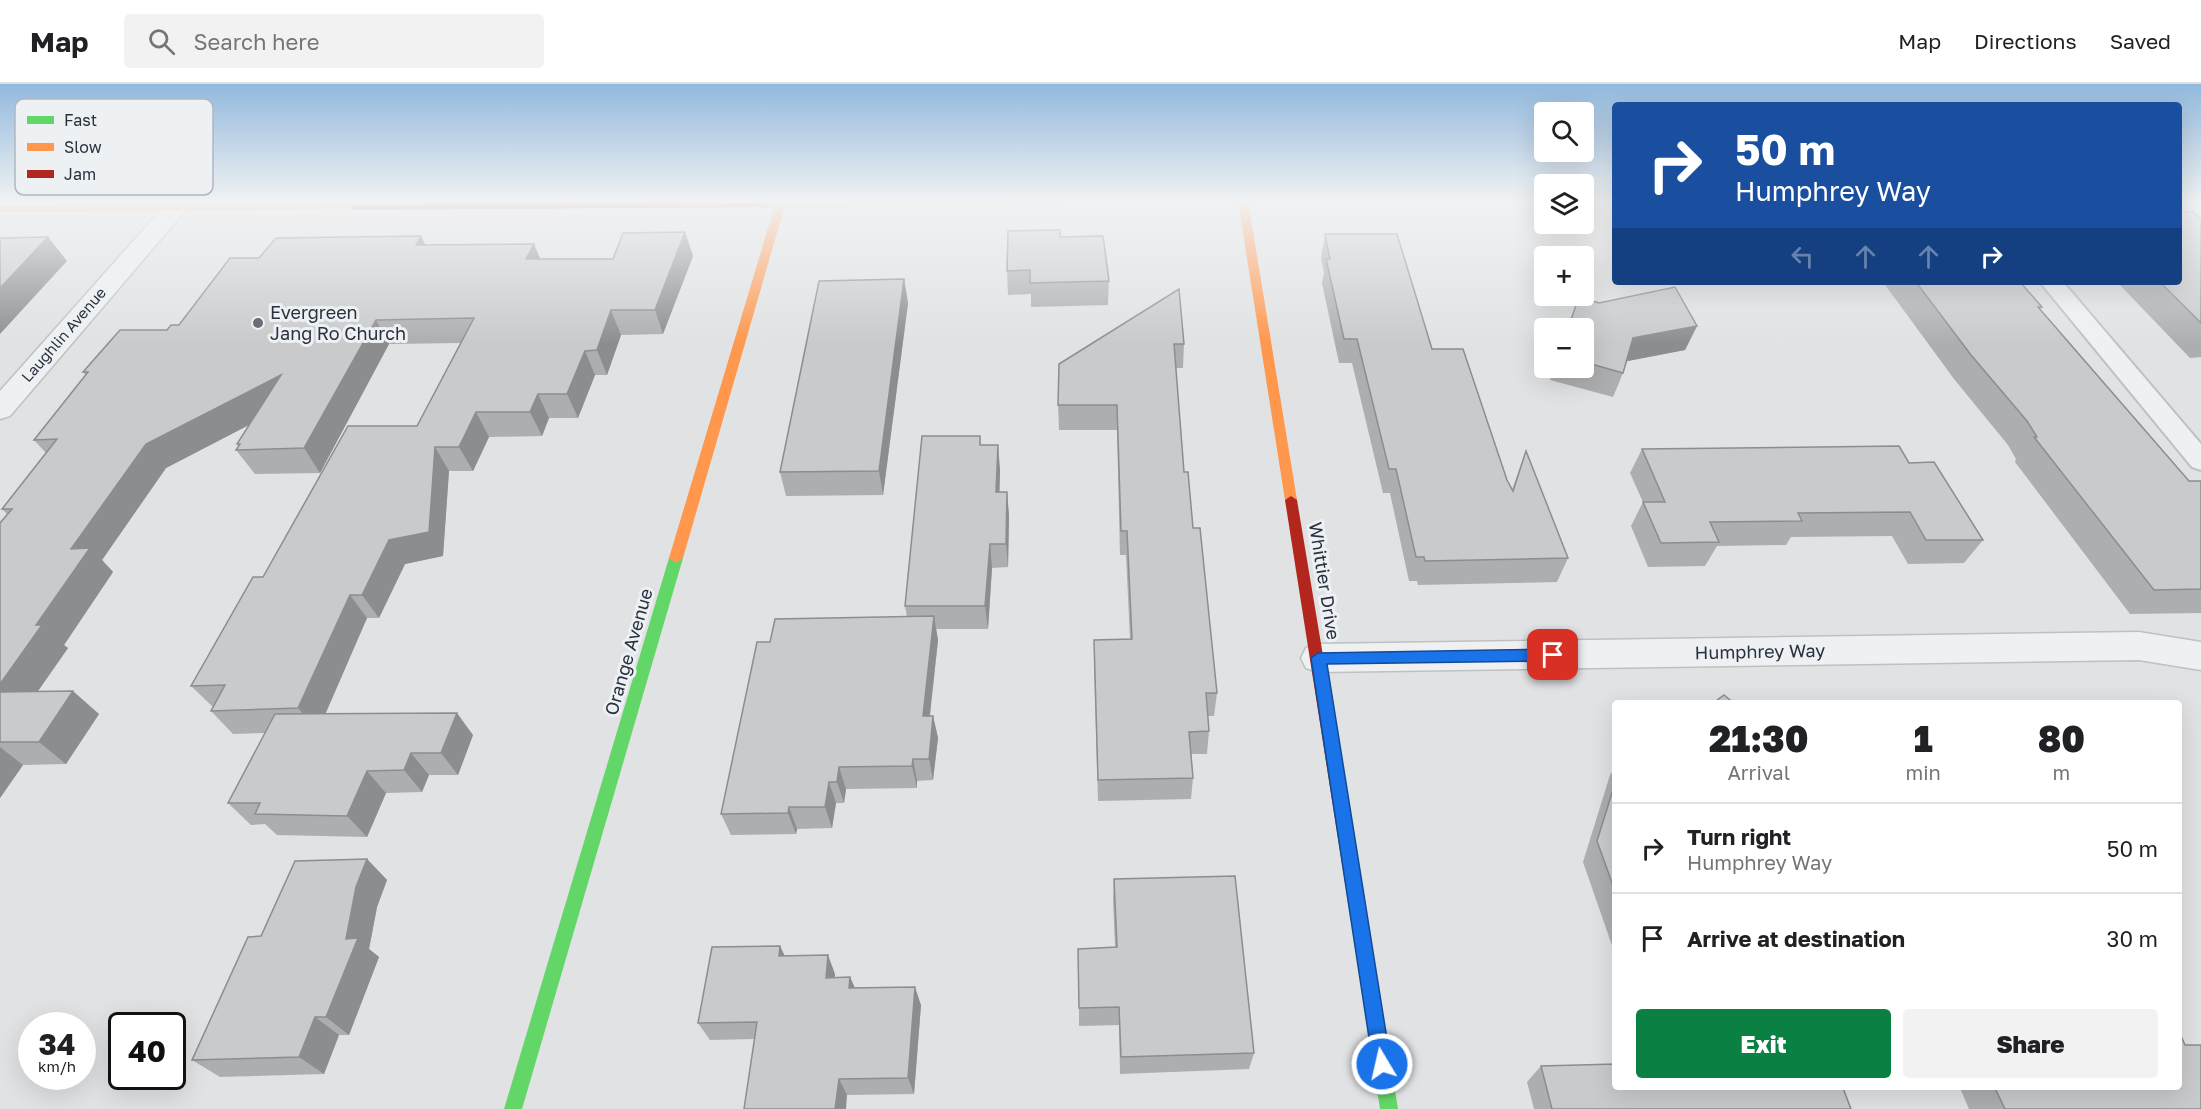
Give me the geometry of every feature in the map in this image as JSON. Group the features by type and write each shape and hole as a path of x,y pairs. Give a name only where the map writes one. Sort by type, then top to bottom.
{"street":[{"name":"Laughlin Avenue","path":"0,409 140,249"},
{"name":"Orange Avenue","path":"513,1109 767,249"},
{"name":"Whittier Drive","path":"1251,249 1389,1109"},
{"name":"Humphrey Way","path":"1318,658 2139,646 2201,656"}],"lane":[{"path":"2054,285 2201,461"}],"building":[{"path":"0,249 37,249 0,288"},
{"path":"267,249 531,249 526,259 613,259 617,249 679,249 655,310 611,310 597,350 585,351 567,394 538,394 530,412 476,412 459,447 435,447 429,532 389,540 362,595 350,595 298,708 211,711 225,685 191,686 253,577 263,577 348,426 417,426 474,318 376,320 304,448 236,450 240,444 237,444 281,375 146,444 71,549 90,548 36,625 42,625 0,684 0,523 12,509 2,509 57,439 34,440 88,372 83,372 120,330 167,330 171,325 179,325 230,258 259,258"},
{"path":"1008,249 1105,249 1109,281 1030,283 1030,270 1007,271"},
{"path":"1328,249 1402,249 1432,349 1463,349 1507,480 1513,491 1526,451 1568,558 1425,561 1424,557 1416,557 1396,469 1389,469 1357,339 1344,339 1326,259 1330,259"},
{"path":"2182,249 2201,249 2201,323 2163,285 2182,285"},
{"path":"904,279 879,471 780,472 819,281"},
{"path":"1918,285 2023,285 2042,307 2038,307 2189,481 2201,481 2201,589 2154,590 2034,437 2037,437 2027,421 1971,355"},
{"path":"1675,287 1697,326 1633,338 1623,373 1594,365 1594,318 1572,318 1576,306 1594,306 1594,302 1599,303"},
{"path":"1179,289 1184,344 1174,344 1184,472 1188,472 1193,528 1200,528 1217,693 1206,693 1209,731 1189,732 1193,778 1098,780 1094,640 1132,639 1127,531 1121,531 1117,405 1058,405 1059,364"},
{"path":"922,436 980,436 980,445 998,445 996,492 1007,492 1006,544 990,544 985,606 905,606"},
{"path":"1899,446 1909,463 1934,462 1983,540 1926,540 1910,512 1798,513 1802,521 1710,522 1719,542 1661,543 1643,502 1665,502 1642,449"},
{"path":"934,616 923,716 933,716 929,759 913,759 912,766 839,767 837,782 829,782 825,807 789,807 788,813 721,814 757,642 770,642 775,619"},
{"path":"73,691 39,742 0,742 0,692"},
{"path":"1724,695 1730,700 1717,700"},
{"path":"457,713 441,753 411,753 404,770 367,771 347,816 255,814 260,803 228,803 275,714"},
{"path":"1612,793 1612,883 1597,841"},
{"path":"367,859 356,887 346,939 358,938 326,1017 315,1017 299,1057 192,1060 248,937 261,936 295,861"},
{"path":"1235,876 1254,1053 1121,1057 1119,1007 1079,1008 1078,949 1117,947 1114,879"},
{"path":"780,946 779,956 828,955 826,978 850,977 849,988 915,987 908,1078 839,1079 835,1109 744,1109 757,1022 698,1023 712,947"},
{"path":"2182,1038 2185,1045 2201,1045 2201,1109 2005,1109 1996,1090 2182,1090"},
{"path":"1612,1064 1612,1090 1844,1090 1851,1109 1552,1109 1541,1066"}],"traffic: fast":[{"path":"513,1109 676,558"},
{"path":"1353,883 1389,1109"}],"traffic: slow":[{"path":"676,558 767,249"},
{"path":"1251,249 1291,500"}],"traffic: jam":[{"path":"1291,500 1353,883"}],"place":[{"name":"Evergreen Jang Ro Church","path":"258,323"}],"route":[{"path":"1382,1064 1318,658 1553,655"}]}
